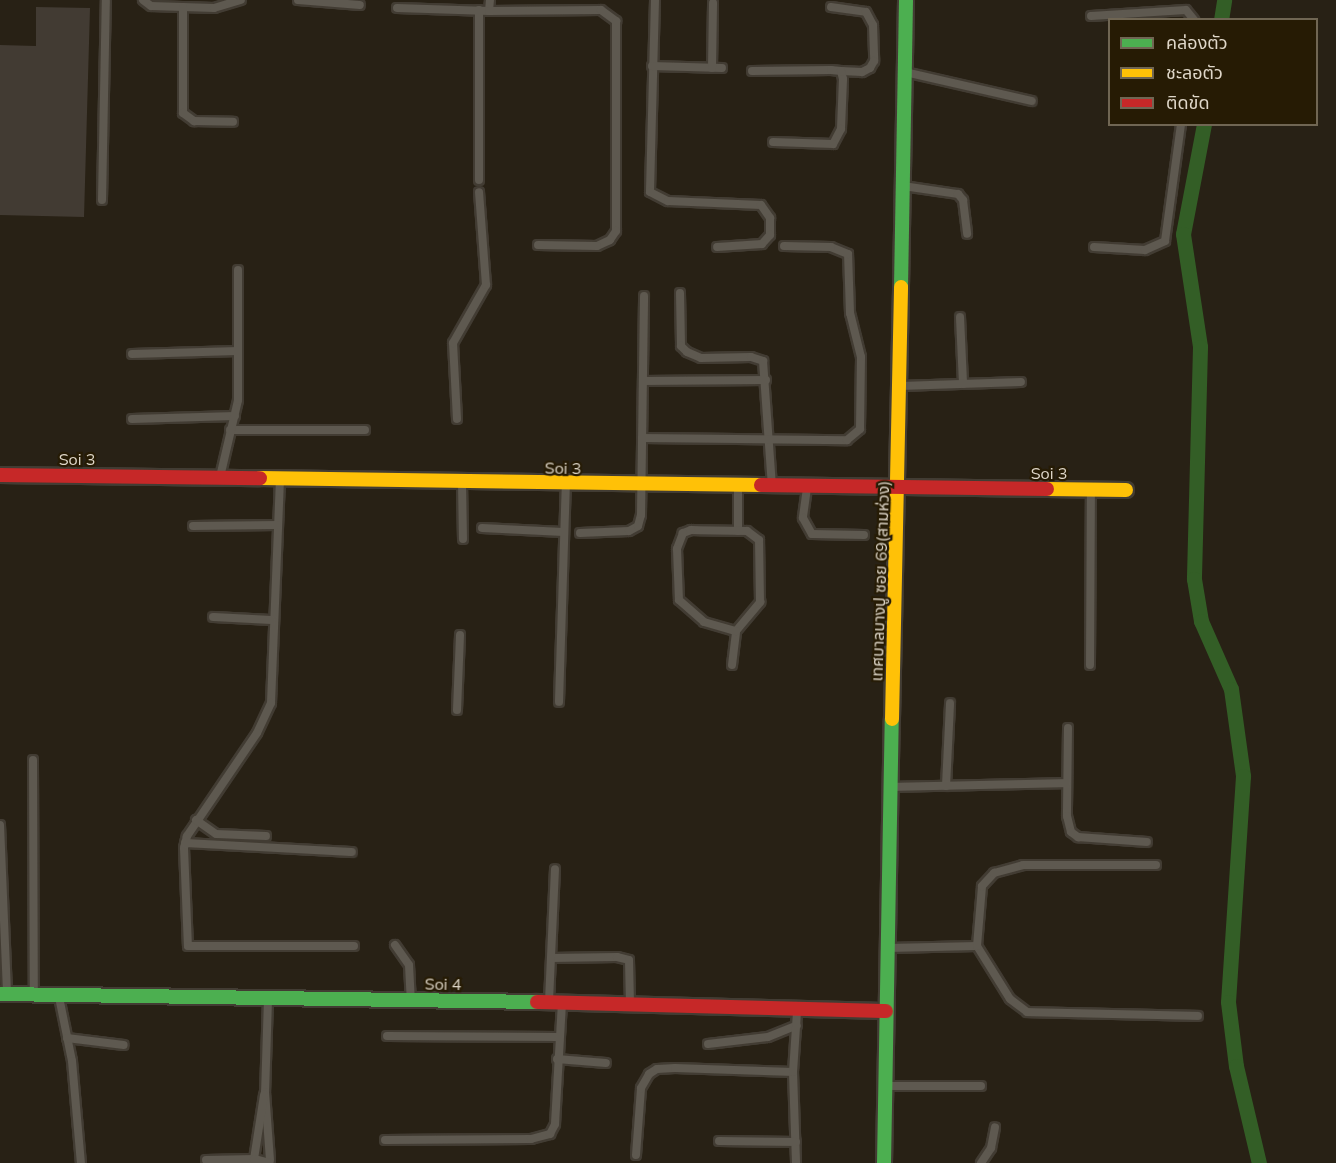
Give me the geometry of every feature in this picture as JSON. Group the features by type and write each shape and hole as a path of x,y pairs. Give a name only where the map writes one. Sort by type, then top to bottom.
{"street":[{"name":"เทศบาลบางปู ซอย 69(สามห่วง)","path":"884,1163 890,787 899,489 898,386 906,0"},
{"name":"Soi 3","path":"0,475 280,477 462,483 807,489 1126,490"},
{"name":"Soi 4","path":"4,995 797,1006 886,1011"}],"lane":[{"path":"102,200 106,0"},
{"path":"143,0 151,6 183,7 229,7 240,0"},
{"path":"298,0 360,5"},
{"path":"489,11 490,0"},
{"path":"655,0 650,192 668,201 761,205 770,218 770,235 762,244 717,247"},
{"path":"1144,0 1145,10"},
{"path":"712,68 713,3"},
{"path":"183,7 183,113 194,121 233,122"},
{"path":"752,71 862,72 870,68 874,61 873,25 866,12 831,7"},
{"path":"397,8 489,11 601,10 616,21 616,231 610,240 597,246 538,245"},
{"path":"1091,16 1145,10 1186,9 1193,18"},
{"path":"478,180 479,10"},
{"path":"652,66 722,68"},
{"path":"773,142 833,144 841,129 844,92 841,72"},
{"path":"904,72 1032,101"},
{"path":"1094,247 1145,250 1166,242 1181,126"},
{"path":"902,186 958,194 963,200 967,234"},
{"path":"457,419 453,343 486,285 479,192"},
{"path":"642,438 847,440 860,429 861,357 850,313 848,254 831,247 784,246"},
{"path":"219,477 235,416 238,270"},
{"path":"680,293 681,346 687,352 701,358 759,358 766,367 772,487"},
{"path":"580,533 629,531 638,526 643,486 644,296"},
{"path":"960,317 963,384"},
{"path":"132,354 238,351"},
{"path":"643,381 766,380"},
{"path":"898,386 1021,382"},
{"path":"132,419 235,416"},
{"path":"230,430 365,430"},
{"path":"280,477 268,713 196,820 185,843 188,946 354,946"},
{"path":"462,483 464,539"},
{"path":"559,702 566,484"},
{"path":"738,488 738,531"},
{"path":"807,489 803,518 812,534 864,535"},
{"path":"1090,665 1091,490"},
{"path":"193,526 277,525"},
{"path":"483,528 563,532"},
{"path":"732,664 736,631 760,602 759,540 754,534 738,531 691,530 679,539 677,549 679,600 704,622 736,631"},
{"path":"213,617 272,620"},
{"path":"457,710 460,635"},
{"path":"946,786 950,703"},
{"path":"1068,728 1068,825 1078,837 1147,842"},
{"path":"33,760 34,995"},
{"path":"890,787 1067,783"},
{"path":"196,820 216,834 229,837 266,836"},
{"path":"0,825 4,995"},
{"path":"185,843 352,852"},
{"path":"1156,865 1023,865 994,873 982,886 977,946 1010,999 1028,1012 1198,1016"},
{"path":"385,1140 544,1138 555,1124 559,1037 551,958 555,869"},
{"path":"395,945 409,965 411,1000"},
{"path":"887,948 977,946"},
{"path":"551,958 617,957 629,960 630,1003"},
{"path":"58,995 67,1038 81,1163"},
{"path":"206,1160 254,1159 270,1162 266,1092 268,997"},
{"path":"796,1163 793,1072 797,1006"},
{"path":"708,1044 768,1037 797,1025"},
{"path":"387,1036 559,1037"},
{"path":"67,1038 124,1045"},
{"path":"557,1059 606,1063"},
{"path":"636,1155 641,1088 657,1069 793,1072"},
{"path":"885,1086 981,1086"},
{"path":"254,1159 259,1112 266,1092"},
{"path":"981,1163 991,1148 995,1127"},
{"path":"719,1141 796,1142"}],"building":[{"path":"36,7 90,8 84,217 0,215 0,45 36,46"}],"waterway":[{"path":"1221,18 1224,0"},
{"path":"1204,126 1183,234 1200,347 1194,579 1201,621 1231,689 1243,776 1228,1002 1236,1066 1259,1163"}],"traffic: fast":[{"path":"901,287 906,0"},
{"path":"884,1163 892,719"},
{"path":"0,994 537,1002"}],"traffic: slow":[{"path":"892,719 901,287"},
{"path":"260,478 761,485"},
{"path":"1047,489 1126,490"}],"traffic: jam":[{"path":"0,475 260,478"},
{"path":"761,485 1047,489"},
{"path":"537,1002 886,1011"}]}
